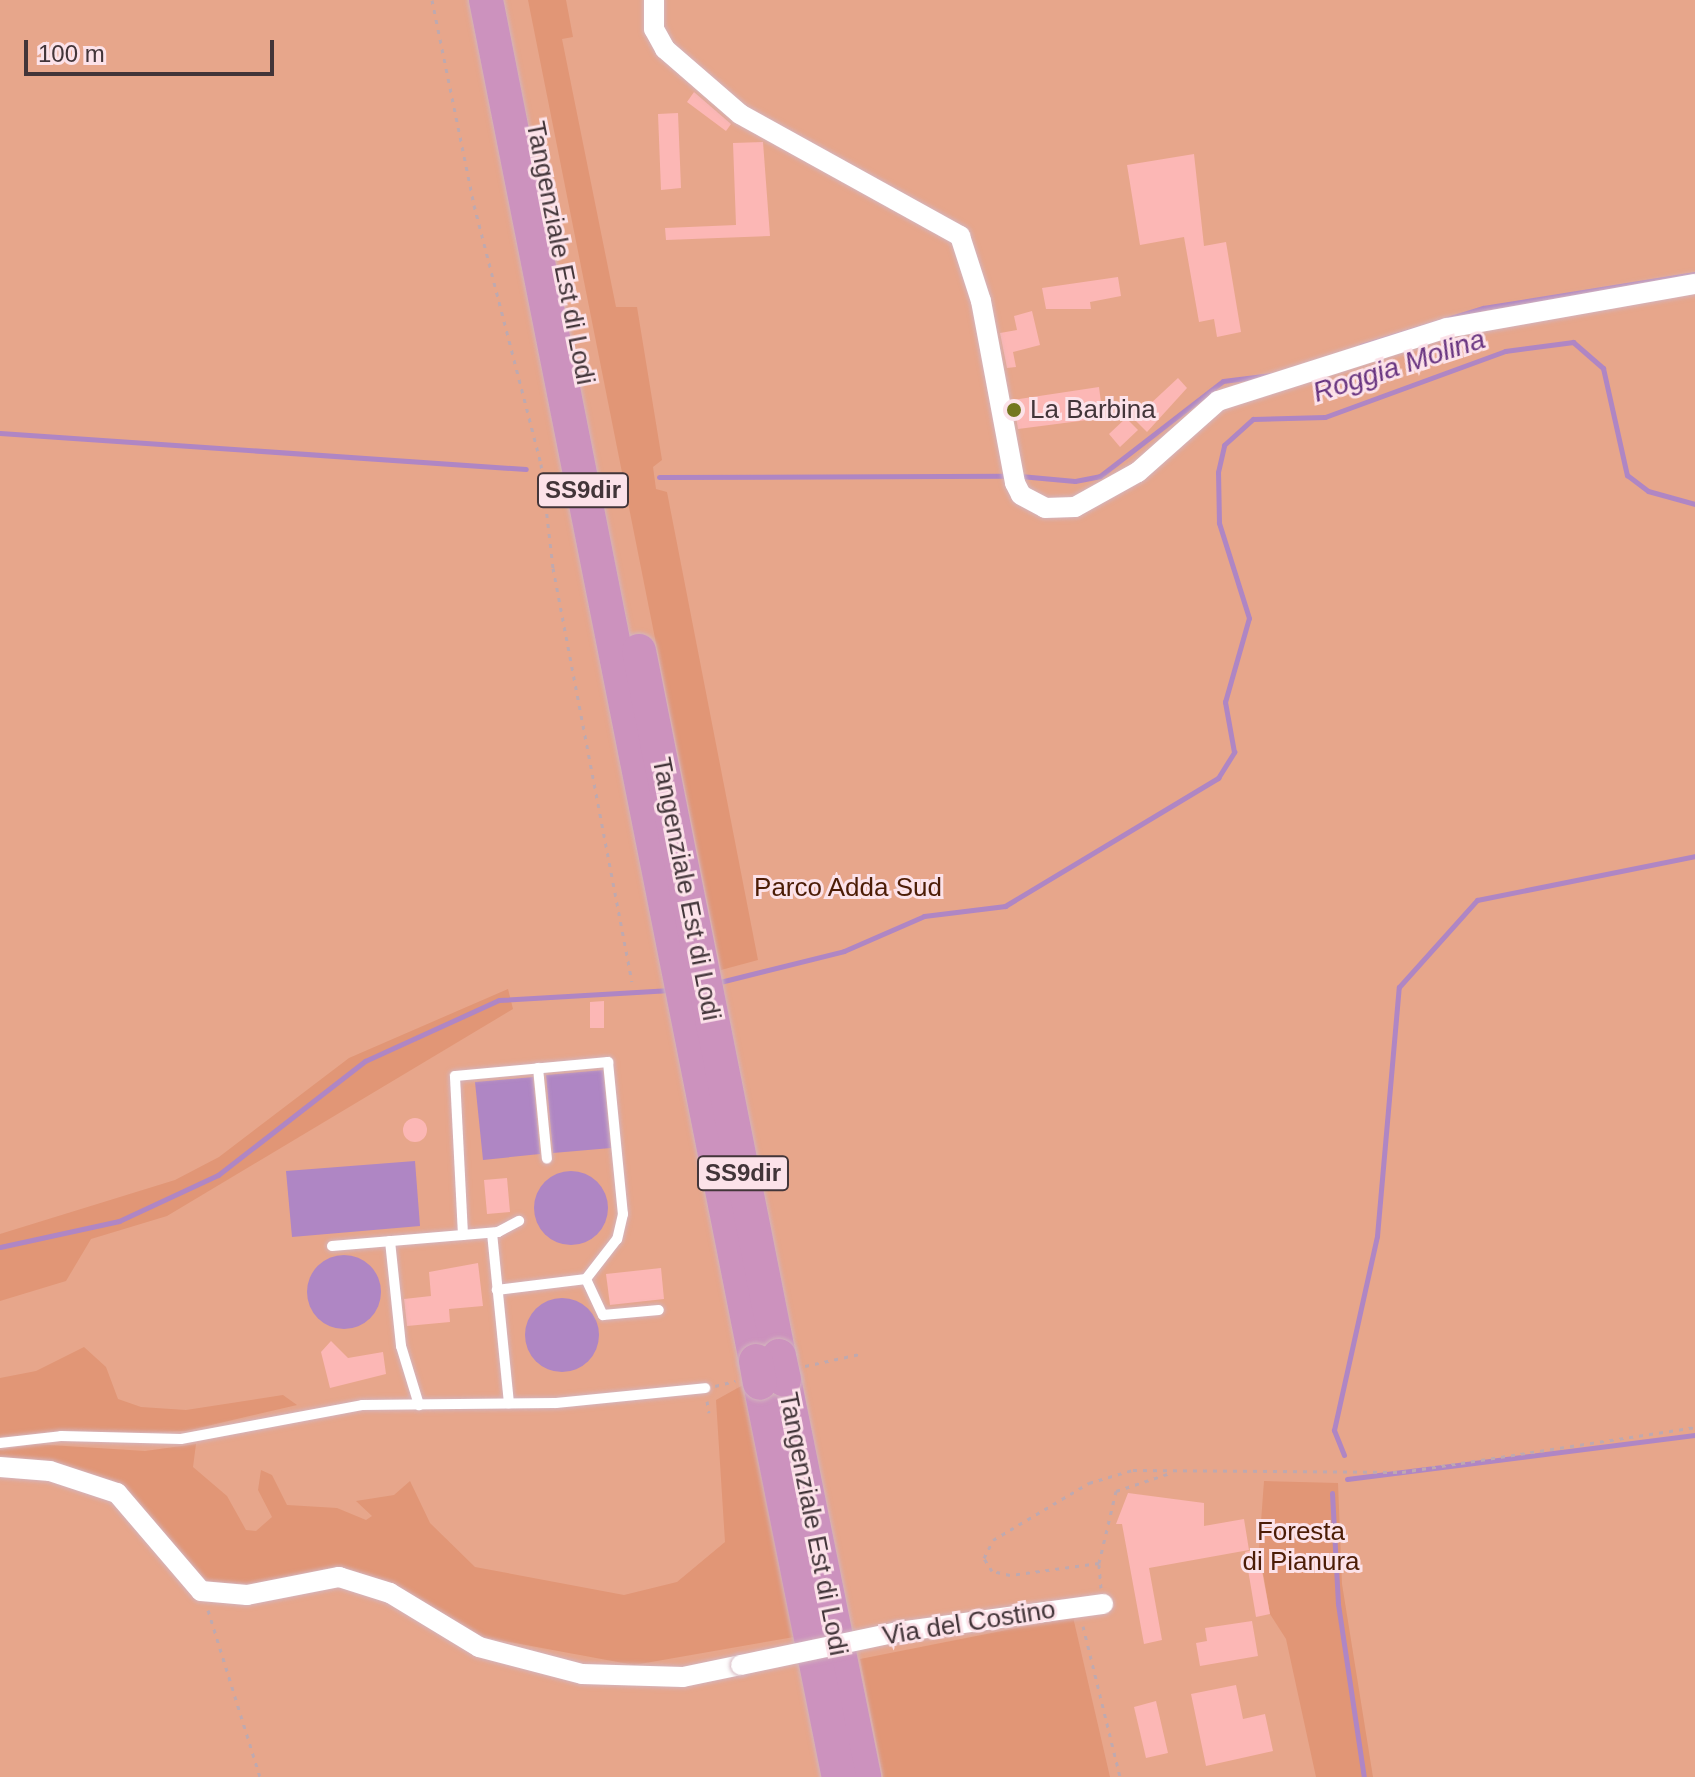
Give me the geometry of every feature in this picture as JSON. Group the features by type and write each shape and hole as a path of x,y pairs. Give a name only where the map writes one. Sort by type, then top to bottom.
{"highway":[{"name":"Tangenziale Est di Lodi","path":"486,0 693,985 770,1370 839,1777"},
{"name":"Tangenziale Est di Lodi","path":"510,0 693,985"},
{"name":"Tangenziale Est di Lodi","path":"770,1370 864,1777"}],"street":[{"path":"654,0 654,29 665,49 740,114 960,236 981,301 1014,476 1033,504 1075,507 1138,472 1218,401 1447,328 1695,284"},
{"path":"0,1467 50,1471 117,1493 201,1591"},
{"name":"Via del Costino","path":"201,1591 247,1595 339,1577 390,1593 479,1647 582,1674 683,1677 898,1632 1103,1604"}],"lane":[{"path":"463,1235 455,1076 608,1062 623,1214 617,1239 586,1279 497,1290"},
{"path":"538,1068 547,1159"},
{"path":"332,1246 492,1233 519,1221"},
{"path":"492,1233 509,1403"},
{"path":"390,1241 401,1346 419,1405"},
{"path":"586,1279 603,1315 659,1310"},
{"path":"0,1443 61,1436 181,1439 326,1410 509,1403 705,1388"}],"path":[{"path":"432,0 474,205 541,464 553,568 632,982"},
{"path":"1099,1563 1010,1575 992,1571 984,1558 993,1540 1089,1483 1133,1470 1402,1472 1695,1427"},
{"path":"1103,1604 1099,1563 1116,1491 1178,1470"},
{"path":"201,1591 240,1696 260,1777"},
{"path":"1078,1606 1120,1777"}],"green space":[{"name":"Parco Adda Sud","path":"0,0 1695,0 1695,1777 0,1777"},
{"path":"528,0 566,0 573,37 562,39 616,307 637,307 662,460 653,467 656,489 667,492 758,960 721,970"},
{"path":"508,989 513,1009 167,1216 91,1239 66,1281 0,1301 0,1234 175,1180 219,1157 349,1058"},
{"path":"84,1347 106,1367 118,1399 141,1407 186,1410 283,1395 297,1405 186,1431 0,1437 0,1378 36,1371"},
{"path":"743,1385 794,1637 634,1665 482,1637 393,1586 210,1583 174,1556 127,1490 92,1475 0,1460 0,1450 34,1444 145,1451 196,1444 193,1467 227,1496 246,1530 256,1531 272,1517 258,1490 261,1470 272,1475 287,1505 337,1508 366,1520 372,1516 356,1501 394,1495 410,1481 430,1523 475,1567 624,1595 677,1582 725,1542 716,1400"},
{"name":"Foresta di Pianura","path":"1264,1481 1338,1483 1342,1584 1373,1777 1316,1777 1286,1639 1270,1614 1259,1549"},
{"path":"1073,1617 1110,1777 883,1777 860,1659"}],"shaded area":[{"path":"603,1070 611,1148 553,1153 546,1075"},
{"path":"533,1077 540,1154 483,1160 475,1082"},
{"path":"415,1161 420,1226 292,1237 286,1171"},
{"path":"564,1171 578,1171 592,1177 602,1187 608,1208 606,1222 592,1239 578,1245 564,1245 550,1239 540,1229 534,1215 534,1201 540,1187 550,1177"},
{"path":"337,1255 351,1255 365,1261 375,1271 381,1292 379,1306 365,1323 351,1329 337,1329 323,1323 313,1313 307,1299 307,1285 313,1271 323,1261"},
{"path":"555,1298 569,1298 583,1304 593,1314 599,1335 597,1349 583,1366 569,1372 555,1372 541,1366 531,1356 525,1342 525,1328 531,1314 541,1304"}],"building":[{"path":"694,92 731,124 726,131 687,102"},
{"path":"678,113 681,188 661,190 658,114"},
{"path":"763,142 770,236 666,240 665,228 736,225 733,143"},
{"path":"1194,154 1204,246 1226,242 1241,332 1217,337 1214,319 1199,322 1184,237 1140,245 1127,165"},
{"path":"1118,277 1121,296 1090,302 1091,309 1046,309 1042,288"},
{"path":"1032,311 1040,345 1013,352 1016,367 1007,368 1000,333 1017,330 1014,316"},
{"path":"1178,378 1187,388 1147,432 1134,419"},
{"path":"1099,387 1103,418 1018,429 1013,400"},
{"path":"1126,418 1138,430 1120,447 1109,434"},
{"path":"604,1001 604,1028 590,1028 590,1002"},
{"path":"415,1118 424,1121 427,1130 424,1139 415,1142 406,1139 403,1130 406,1121"},
{"path":"507,1178 510,1212 487,1214 484,1180"},
{"path":"478,1263 483,1306 449,1309 450,1322 407,1326 404,1299 431,1296 429,1272"},
{"path":"661,1268 664,1299 610,1305 606,1274"},
{"path":"331,1341 348,1358 383,1352 386,1374 330,1388 321,1352"},
{"path":"1128,1493 1204,1503 1204,1526 1244,1519 1249,1550 1149,1568 1162,1640 1144,1644 1122,1524 1116,1524"},
{"path":"1258,1549 1270,1614 1256,1617 1245,1552"},
{"path":"1252,1621 1258,1656 1200,1666 1196,1643 1207,1641 1205,1628"},
{"path":"1236,1685 1243,1719 1265,1714 1273,1751 1206,1766 1191,1694"},
{"path":"1156,1701 1168,1753 1146,1758 1134,1707"}],"waterway":[{"path":"1361,346 1483,308 1695,274"},
{"name":"Roggia Molina","path":"716,983 844,951 924,916 1005,906 1218,778 1234,752 1225,702 1249,618 1219,523 1218,472 1224,445 1253,419 1325,417 1505,351 1573,342 1603,368 1627,475 1648,491 1695,504"},
{"path":"1020,476 1075,481 1100,476 1223,381 1272,375"},
{"path":"0,433 526,469"},
{"path":"659,477 1006,476"},
{"path":"1344,1455 1334,1430 1377,1236 1399,987 1477,900 1695,856"},
{"path":"0,1247 119,1221 218,1175 365,1061 499,1000 671,990"},
{"path":"1347,1479 1695,1435"},
{"path":"1332,1493 1338,1604 1364,1777"}],"place":[{"name":"La Barbina","path":"1014,410"}]}
